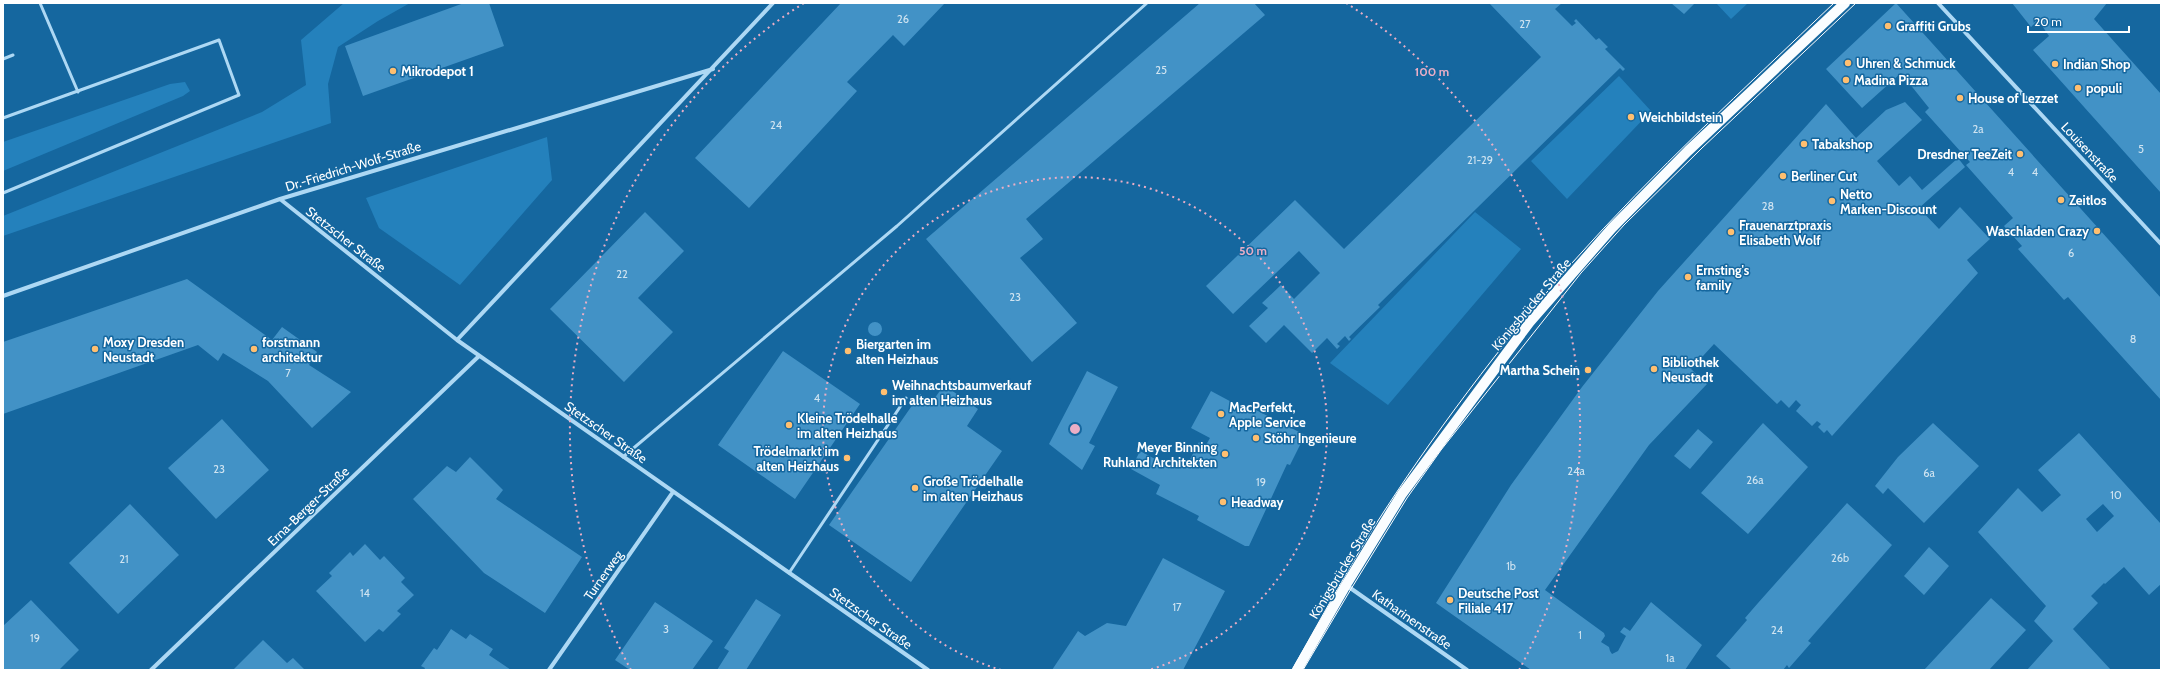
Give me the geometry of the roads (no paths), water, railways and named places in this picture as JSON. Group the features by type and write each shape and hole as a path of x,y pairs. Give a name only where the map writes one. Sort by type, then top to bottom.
{"main road":[{"name":"Königsbrücker Straße","path":"1297,670 1346,585 1418,472 1529,323 1612,228 1683,156 1845,3"}],"street":[{"path":"457,340 713,69 773,3"},
{"name":"Louisenstraße","path":"1938,3 2161,244"},
{"name":"Dr.-Friedrich-Wolf-Straße","path":"3,296 280,199 713,69"},
{"name":"Stetzscher Straße","path":"280,199 479,356 928,670"},
{"name":"Erna-Berger-Straße","path":"151,670 479,356"},
{"name":"Turnerweg","path":"549,670 673,492"},
{"name":"Katharinenstraße","path":"1346,585 1467,670"}],"lane":[{"path":"40,3 78,92"},
{"path":"623,456 896,226 1147,3"},
{"path":"3,118 219,40 240,94 3,193"},
{"path":"3,59 13,55"},
{"path":"789,573 906,398"}],"tram line":[{"path":"1292,670 1353,562 1396,493 1468,391 1520,325 1572,263 1667,163 1834,3"},
{"path":"1303,670 1407,498 1441,450 1581,273 1624,225 1702,148 1856,3"}],"place":[{"name":"Graffiti Grubs","path":"1888,26"},
{"name":"Uhren & Schmuck","path":"1848,63"},
{"name":"Indian Shop","path":"2055,64"},
{"name":"Mikrodepot 1","path":"393,71"},
{"name":"Madina Pizza","path":"1846,80"},
{"name":"populi","path":"2078,88"},
{"name":"House of Lezzet","path":"1960,98"},
{"name":"Weichbildstein","path":"1631,117"},
{"name":"Tabakshop","path":"1804,144"},
{"name":"Dresdner TeeZeit","path":"2020,154"},
{"name":"Berliner Cut","path":"1783,176"},
{"name":"Zeitlos","path":"2061,200"},
{"name":"Netto Marken-Discount","path":"1832,201"},
{"name":"Waschladen Crazy","path":"2097,231"},
{"name":"Frauenarztpraxis Elisabeth Wolf","path":"1731,232"},
{"name":"Ernsting's family","path":"1688,277"},
{"name":"Moxy Dresden Neustadt","path":"95,349"},
{"name":"forstmann architektur","path":"254,349"},
{"name":"Biergarten im alten Heizhaus","path":"848,351"},
{"name":"Bibliothek Neustadt","path":"1654,369"},
{"name":"Martha Schein","path":"1588,370"},
{"name":"Weihnachtsbaumverkauf im alten Heizhaus","path":"884,392"},
{"name":"MacPerfekt, Apple Service","path":"1221,414"},
{"name":"Kleine Trödelhalle im alten Heizhaus","path":"789,425"},
{"name":"Stöhr Ingenieure","path":"1256,438"},
{"name":"Meyer Binning Ruhland Architekten","path":"1225,454"},
{"name":"Trödelmarkt im alten Heizhaus","path":"847,458"},
{"name":"Große Trödelhalle im alten Heizhaus","path":"915,488"},
{"name":"Headway","path":"1223,502"},
{"name":"Deutsche Post Filiale 417","path":"1450,600"}]}
